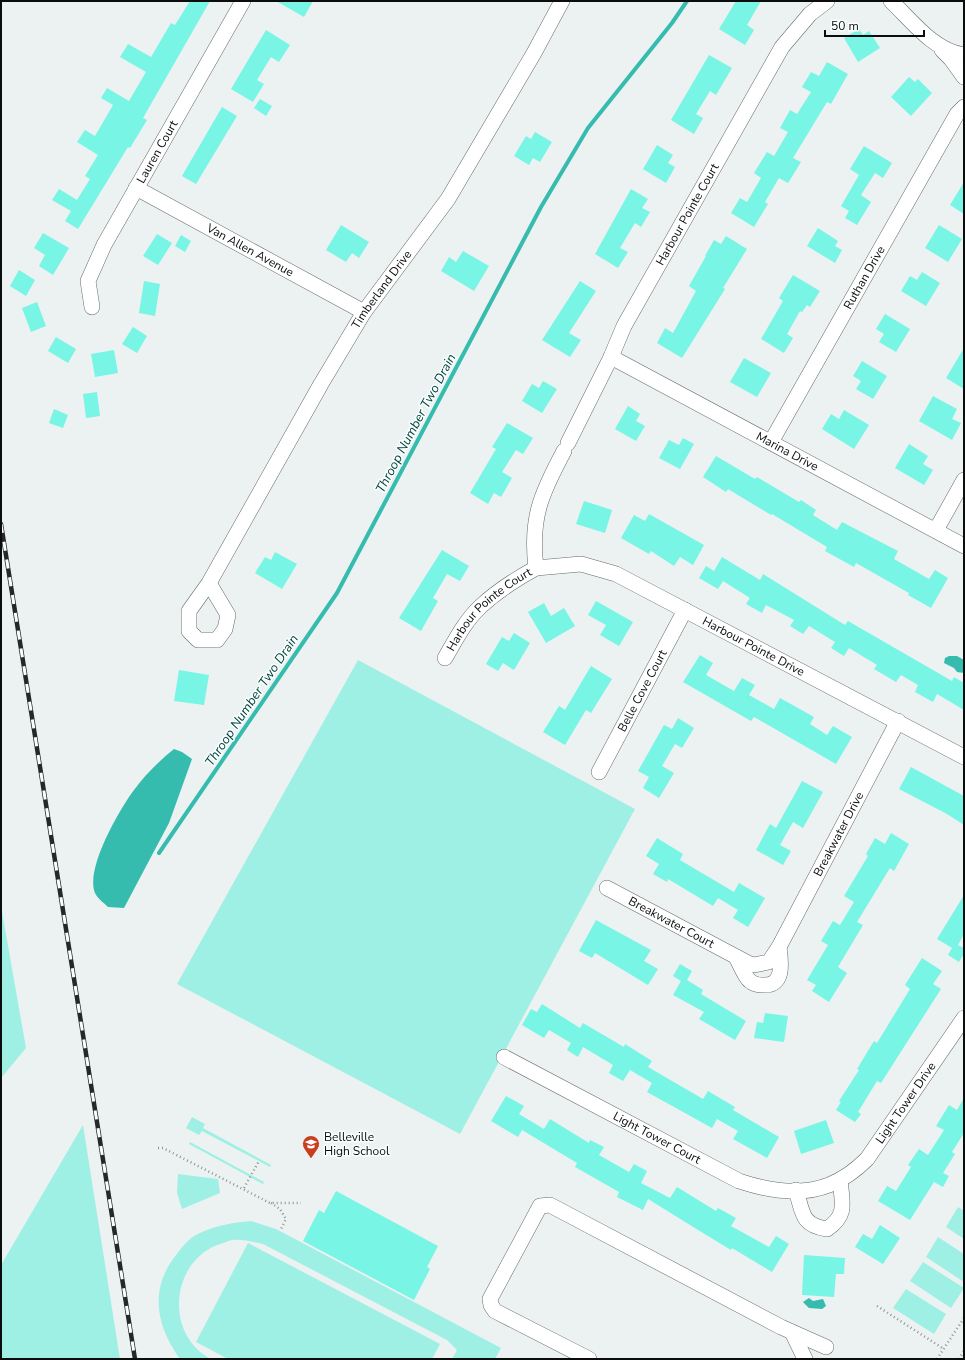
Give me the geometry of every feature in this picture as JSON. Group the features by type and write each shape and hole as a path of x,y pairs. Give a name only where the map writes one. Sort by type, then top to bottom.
{"street":[{"name":"Lauren Court","path":"92,307 88,281 104,245 243,1"},
{"name":"Timberland Drive","path":"209,583 320,384 364,312 448,199 534,53 562,1"},
{"name":"Harbour Pointe Court","path":"445,658 464,627 479,608 504,586 536,568 534,524 539,502 546,484 611,357 624,326 644,288 782,47 810,14 827,1"},
{"path":"891,1 951,59 964,77"},
{"path":"935,43 957,54 964,55"},
{"name":"Ruthan Drive","path":"771,442 961,111 964,98"},
{"name":"Van Allen Avenue","path":"136,188 364,312"},
{"name":"Marina Drive","path":"611,357 964,546"},
{"path":"936,530 964,480"},
{"name":"Harbour Pointe Drive","path":"536,568 581,564 616,574 964,757"},
{"name":"Belle Cove Court","path":"600,772 685,610"},
{"name":"Breakwater Drive","path":"779,947 898,721"},
{"name":"Breakwater Court","path":"607,888 736,957 754,964 769,962 779,947"},
{"path":"736,957 748,979 757,984 768,985 774,983 780,975 779,947"},
{"name":"Light Tower Drive","path":"819,1188 840,1180 852,1173 867,1159 964,1018"},
{"name":"Light Tower Court","path":"504,1057 738,1181 772,1189 796,1190 819,1188"},
{"path":"796,1190 805,1219 814,1227 827,1229 838,1222 842,1212 840,1180"},
{"path":"589,1359 495,1311 491,1305 490,1299 540,1206 550,1205 792,1332 826,1347"},
{"path":"792,1332 805,1359"}],"path":[{"path":"158,1148 163,1148 244,1188 280,1209 286,1219 280,1231"},
{"path":"244,1188 259,1161"},
{"path":"215,1174 215,1179"},
{"path":"270,1203 300,1202"},
{"path":"877,1306 944,1349"},
{"path":"937,1359 964,1318"},
{"path":"959,1359 964,1351"}],"shaded area":[{"path":"949,656 957,656 964,660 964,673 957,672 954,668 944,663 945,658"},
{"path":"358,660 635,809 460,1134 177,984"},
{"path":"174,749 182,752 192,759 169,823 124,908 108,907 96,895 93,883 99,855 105,840 120,811 134,790 152,768"},
{"path":"1,906 26,1048 2,1077 1,1076"},
{"path":"192,1117 205,1124 203,1128 271,1165 270,1167 202,1131 199,1135 186,1128"},
{"path":"83,1125 120,1359 1,1359 1,1265"},
{"path":"190,1142 264,1182 263,1184 189,1144"},
{"path":"178,1174 218,1179 220,1193 182,1209 177,1193"},
{"path":"958,1207 964,1211 964,1239 946,1227"},
{"path":"251,1221 276,1229 501,1348 495,1359 452,1359 457,1350 447,1340 263,1244 230,1240 201,1254 190,1267 182,1283 179,1300 180,1317 186,1334 196,1348 211,1359 180,1359 165,1334 159,1307 159,1294 167,1268 183,1246 195,1236 217,1226"},
{"path":"938,1237 964,1254 964,1282 926,1257"},
{"path":"248,1243 440,1344 432,1359 228,1359 196,1342"},
{"path":"923,1262 964,1288 951,1308 910,1281"},
{"path":"906,1289 946,1314 934,1334 893,1308"},
{"path":"809,1298 813,1301 823,1299 826,1306 822,1309 809,1308 803,1302"}],"building":[{"path":"190,1 210,1 143,118 147,120 130,148 128,147 78,229 65,221 71,211 52,200 59,189 77,200 90,179 85,176 98,155 77,142 85,130 95,136 113,105 101,98 107,88 129,101 146,72 120,57 128,44 151,57 171,23 175,25"},
{"path":"276,1 313,1 304,17"},
{"path":"736,1 761,1 747,25 754,30 745,45 719,29"},
{"path":"859,29 863,35 869,31 880,48 858,62 844,38"},
{"path":"266,30 290,45 279,62 271,57 257,80 264,84 253,102 231,89"},
{"path":"709,55 732,68 716,95 710,91 696,114 703,118 694,134 671,120"},
{"path":"827,62 848,74 831,104 827,102 793,158 801,162 788,183 779,178 765,202 768,204 754,227 731,213 740,198 747,202 761,178 754,173 767,152 774,156 788,132 780,128 790,110 797,114 811,92 802,87 811,72 819,76"},
{"path":"909,77 915,82 918,79 932,93 911,116 891,97"},
{"path":"260,99 272,106 266,116 254,108"},
{"path":"222,107 237,116 196,184 182,176"},
{"path":"535,132 552,142 540,162 533,158 529,165 514,156 526,136 531,139"},
{"path":"657,145 673,155 668,163 675,167 666,183 643,169"},
{"path":"864,146 892,163 883,178 875,173 861,195 871,202 857,225 845,218 849,211 841,206 859,175 850,169"},
{"path":"964,182 964,214 950,205"},
{"path":"631,189 648,199 642,208 650,212 641,227 635,223 620,248 628,252 618,268 595,254"},
{"path":"341,225 369,242 359,258 352,253 346,262 326,250"},
{"path":"939,225 962,239 948,262 925,248"},
{"path":"818,228 838,241 835,246 842,250 835,263 807,246"},
{"path":"43,233 69,248 53,275 39,266 45,255 34,248"},
{"path":"157,234 172,243 158,265 143,256"},
{"path":"181,235 191,241 185,252 175,246"},
{"path":"726,236 747,249 723,288 725,289 682,358 657,343 665,328 673,333 696,291 689,286 705,256 714,240 721,244"},
{"path":"463,251 489,266 474,291 441,271 449,257 456,262"},
{"path":"19,270 35,280 26,296 10,286"},
{"path":"922,272 940,283 926,306 901,291 910,276 917,280"},
{"path":"793,275 820,291 810,307 807,305 802,312 800,311 787,334 793,338 784,353 761,339 783,301 779,298"},
{"path":"144,281 160,284 155,316 139,313"},
{"path":"580,281 596,291 569,333 581,340 570,357 542,340"},
{"path":"37,302 46,326 31,332 22,308"},
{"path":"885,314 910,329 896,352 879,342 884,334 876,329"},
{"path":"133,327 147,336 137,353 122,344"},
{"path":"56,337 76,349 68,363 48,351"},
{"path":"964,348 964,389 946,378"},
{"path":"114,350 118,373 95,377 91,354"},
{"path":"744,358 771,373 757,397 730,382"},
{"path":"862,361 887,376 873,399 856,389 861,381 853,376"},
{"path":"543,381 557,389 542,413 522,401 532,384 539,388"},
{"path":"97,392 100,416 86,418 83,394"},
{"path":"933,396 957,409 952,419 961,423 952,440 919,421"},
{"path":"628,406 640,414 636,421 645,426 636,441 615,429"},
{"path":"54,409 68,415 63,428 49,423"},
{"path":"844,410 869,425 854,449 822,429 831,414 839,419"},
{"path":"507,423 533,438 523,454 516,450 502,472 512,478 501,497 494,493 488,504 470,493 496,449 492,447"},
{"path":"683,438 694,444 680,469 659,458 669,440 679,445"},
{"path":"909,444 928,456 923,464 933,470 924,485 895,468"},
{"path":"716,456 755,479 757,477 799,502 801,500 816,510 813,515 837,530 842,522 898,551 894,559 929,579 935,570 948,578 931,608 908,595 909,593 856,563 854,567 825,551 827,547 728,489 726,492 703,477"},
{"path":"584,501 612,510 605,533 576,524"},
{"path":"649,514 704,545 693,565 680,557 674,566 651,551 649,554 621,538 634,515 645,521"},
{"path":"442,550 469,566 460,581 447,574 433,598 438,601 421,631 399,618"},
{"path":"275,552 297,564 282,589 255,573 265,557 271,560"},
{"path":"722,557 760,580 763,574 845,625 848,621 952,681 954,677 964,683 964,710 937,694 933,702 915,692 918,685 901,675 896,682 874,669 877,665 849,648 844,656 831,648 835,642 809,626 803,634 790,626 794,620 766,605 762,613 746,604 750,598 723,581 718,589 699,578 706,566 714,571"},
{"path":"596,601 633,622 619,646 600,635 606,625 588,615"},
{"path":"544,603 551,616 564,608 575,626 546,643 528,612"},
{"path":"514,633 530,643 514,670 503,663 498,671 486,664 502,637 509,641"},
{"path":"700,655 713,663 706,675 734,691 742,678 755,685 749,695 774,709 780,698 814,717 810,724 827,735 833,726 852,737 836,764 754,717 751,721 683,682"},
{"path":"591,666 612,679 591,713 586,710 565,745 543,732 559,706 565,710"},
{"path":"179,670 209,675 204,705 174,701"},
{"path":"678,718 694,728 682,748 675,744 662,766 674,773 659,798 643,788 649,777 638,771 664,725 672,729"},
{"path":"911,767 964,796 964,825 947,814 899,789"},
{"path":"802,781 823,792 803,828 793,822 780,845 791,851 783,865 756,850 770,824 776,828"},
{"path":"891,833 909,844 894,871 890,868 857,922 863,925 838,967 847,973 829,1002 812,991 816,985 807,980 828,945 821,941 833,921 840,925 854,902 844,896 868,856 866,854 875,838 885,844"},
{"path":"657,838 683,854 680,860 734,892 739,883 765,898 748,927 733,918 738,910 718,898 713,906 668,879 667,882 653,874 659,864 646,856"},
{"path":"964,895 964,934 958,945 964,948 964,954 959,962 948,955 952,948 937,939"},
{"path":"596,920 651,950 644,961 658,969 648,985 595,953 592,958 579,951"},
{"path":"922,958 942,971 933,984 941,989 881,1083 877,1081 858,1112 861,1114 855,1122 836,1110 841,1102 839,1101 859,1070 857,1069 874,1041 877,1043 910,989 905,985"},
{"path":"680,964 692,971 687,980 703,990 701,994 746,1021 735,1040 699,1019 704,1012 673,995 681,981 673,976"},
{"path":"542,1004 580,1028 583,1023 624,1047 625,1044 652,1061 648,1067 703,1099 708,1091 735,1107 733,1110 779,1137 767,1158 733,1139 738,1131 717,1119 712,1128 647,1092 652,1083 630,1070 623,1081 609,1073 613,1065 583,1047 578,1057 567,1050 571,1043 549,1030 544,1038 522,1025 531,1009 537,1012"},
{"path":"765,1013 788,1016 784,1042 754,1038 757,1022 763,1023"},
{"path":"506,1096 524,1106 519,1114 544,1129 550,1119 589,1143 590,1140 604,1147 599,1155 629,1172 634,1164 647,1171 641,1183 670,1198 677,1187 716,1211 718,1208 736,1218 731,1226 769,1247 776,1236 789,1244 772,1272 732,1248 731,1250 648,1199 643,1210 617,1197 619,1192 575,1167 577,1163 522,1130 518,1137 491,1121"},
{"path":"964,1098 964,1133 952,1152 955,1154 943,1173 949,1176 943,1187 934,1182 910,1220 878,1201 887,1186 896,1191 911,1167 908,1165 919,1149 928,1155 944,1130 936,1126 949,1105 957,1110"},
{"path":"826,1120 834,1143 801,1154 794,1131"},
{"path":"336,1191 438,1246 427,1267 430,1269 414,1300 303,1241 319,1210 324,1213"},
{"path":"880,1225 900,1238 883,1264 855,1247 863,1234 872,1239"},
{"path":"804,1255 845,1258 844,1274 836,1274 834,1297 802,1295"}],"waterway":[{"name":"Throop Number Two Drain","path":"159,853 337,593 541,207 588,128 672,23 687,1"}],"railway":[{"path":"1,524 135,1359"}],"place":[{"name":"Belleville High School","path":"311,1159"}]}
